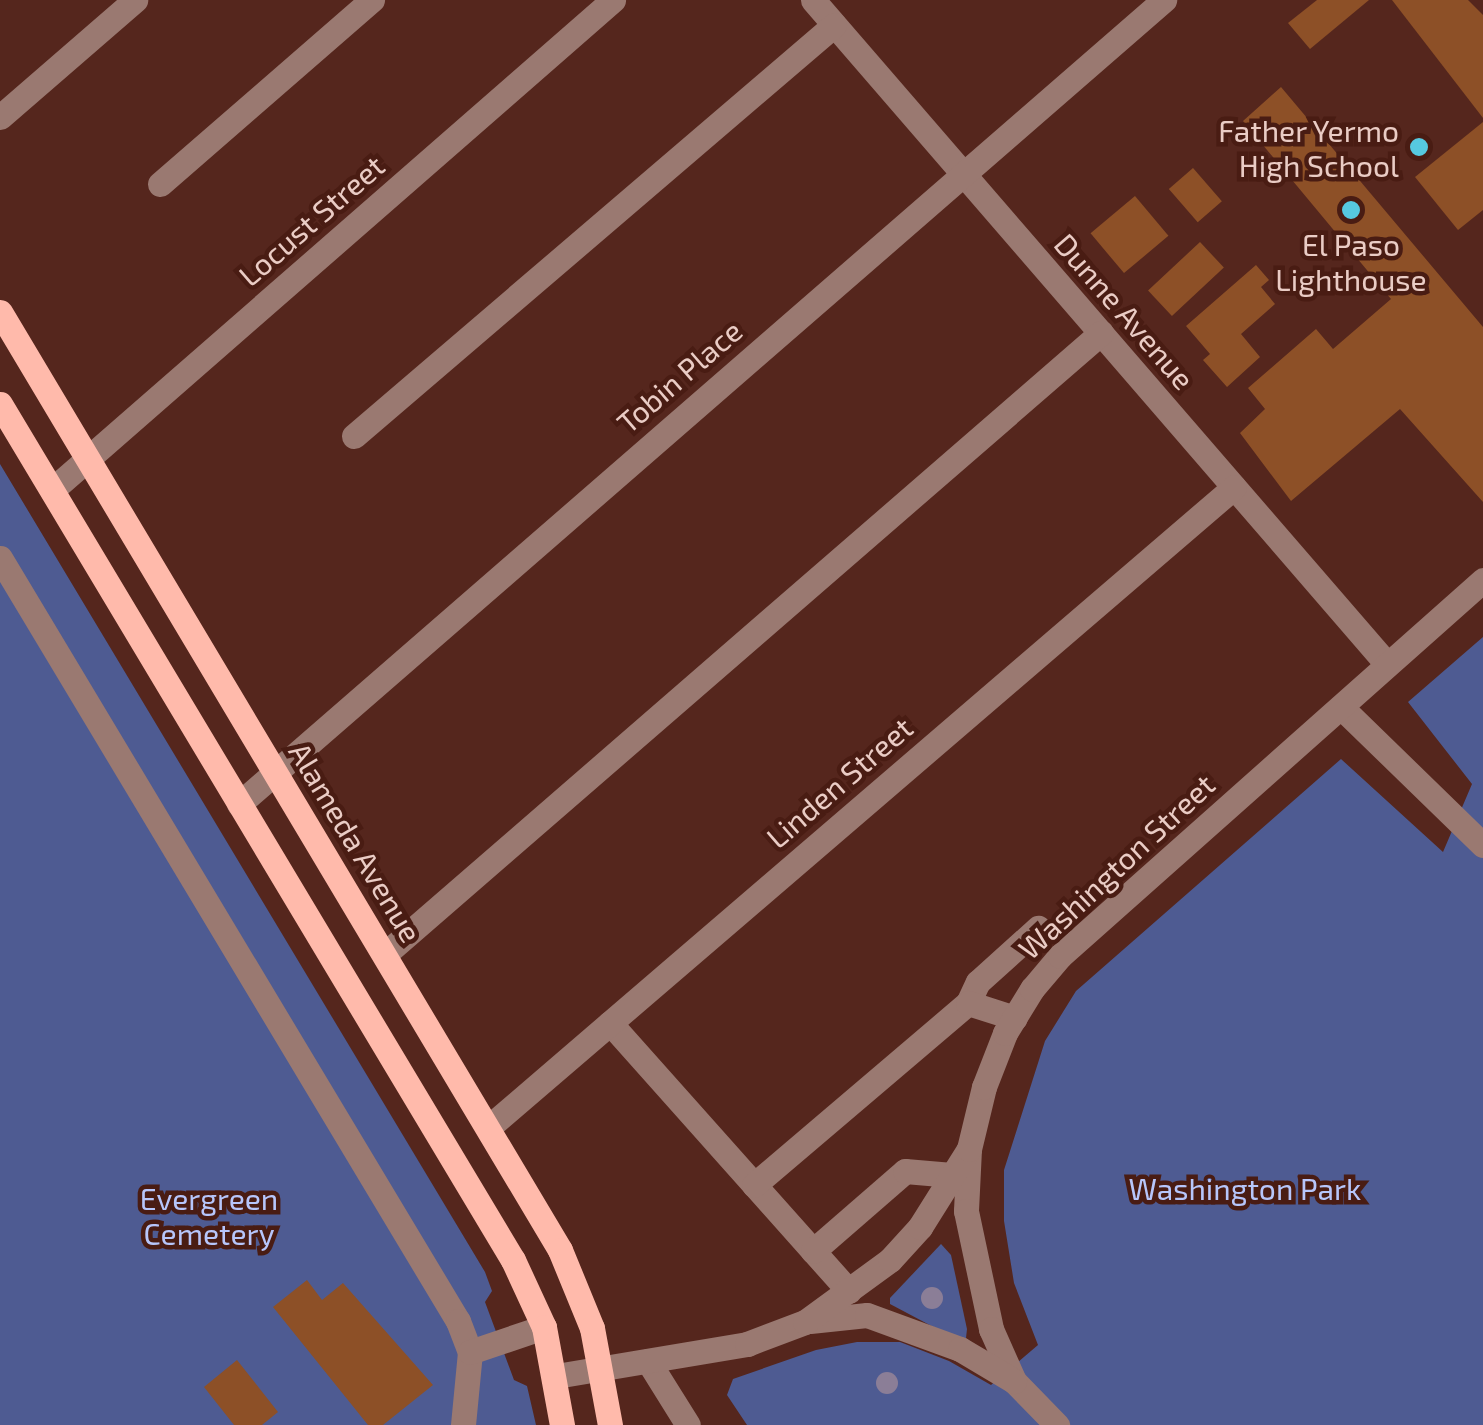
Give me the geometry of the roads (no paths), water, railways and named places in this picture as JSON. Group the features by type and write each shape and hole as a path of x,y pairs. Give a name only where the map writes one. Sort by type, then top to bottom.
{"main road":[{"name":"Alameda Avenue","path":"0,312 488,1127 579,1288 602,1369 610,1425"},
{"path":"0,404 513,1260 544,1326 562,1425"}],"street":[{"path":"0,117 135,0"},
{"path":"160,184 372,0"},
{"name":"Locust Street","path":"52,490 613,0"},
{"name":"Dunne Avenue","path":"813,0 1387,664"},
{"name":"Tobin Place","path":"239,804 1164,0"},
{"path":"354,436 834,25"},
{"path":"385,954 1101,333"},
{"name":"Linden Street","path":"488,1127 1234,488"},
{"path":"0,558 458,1321 470,1352 463,1425"},
{"name":"Washington Street","path":"556,1376 747,1344 805,1322 890,1260 920,1227 968,1149 984,1087 1014,1018 1060,956 1483,580"},
{"path":"1341,707 1483,845"},
{"path":"754,1186 968,1003 978,982 1038,928"},
{"path":"968,1003 1014,1018"},
{"path":"610,1023 848,1291"},
{"path":"968,1149 966,1211 976,1270 991,1329 1014,1381"},
{"path":"813,1250 904,1172 952,1176"},
{"path":"805,1322 867,1316 960,1349 1014,1381 1057,1425"},
{"path":"470,1352 544,1326"},
{"path":"648,1361 688,1425"}],"place":[{"name":"Father Yermo High School","path":"1419,147"},
{"name":"El Paso Lighthouse","path":"1351,210"}],"park label":[{"name":"Washington Park","path":"1245,1188"},
{"name":"Evergreen Cemetery","path":"209,1215"}]}
